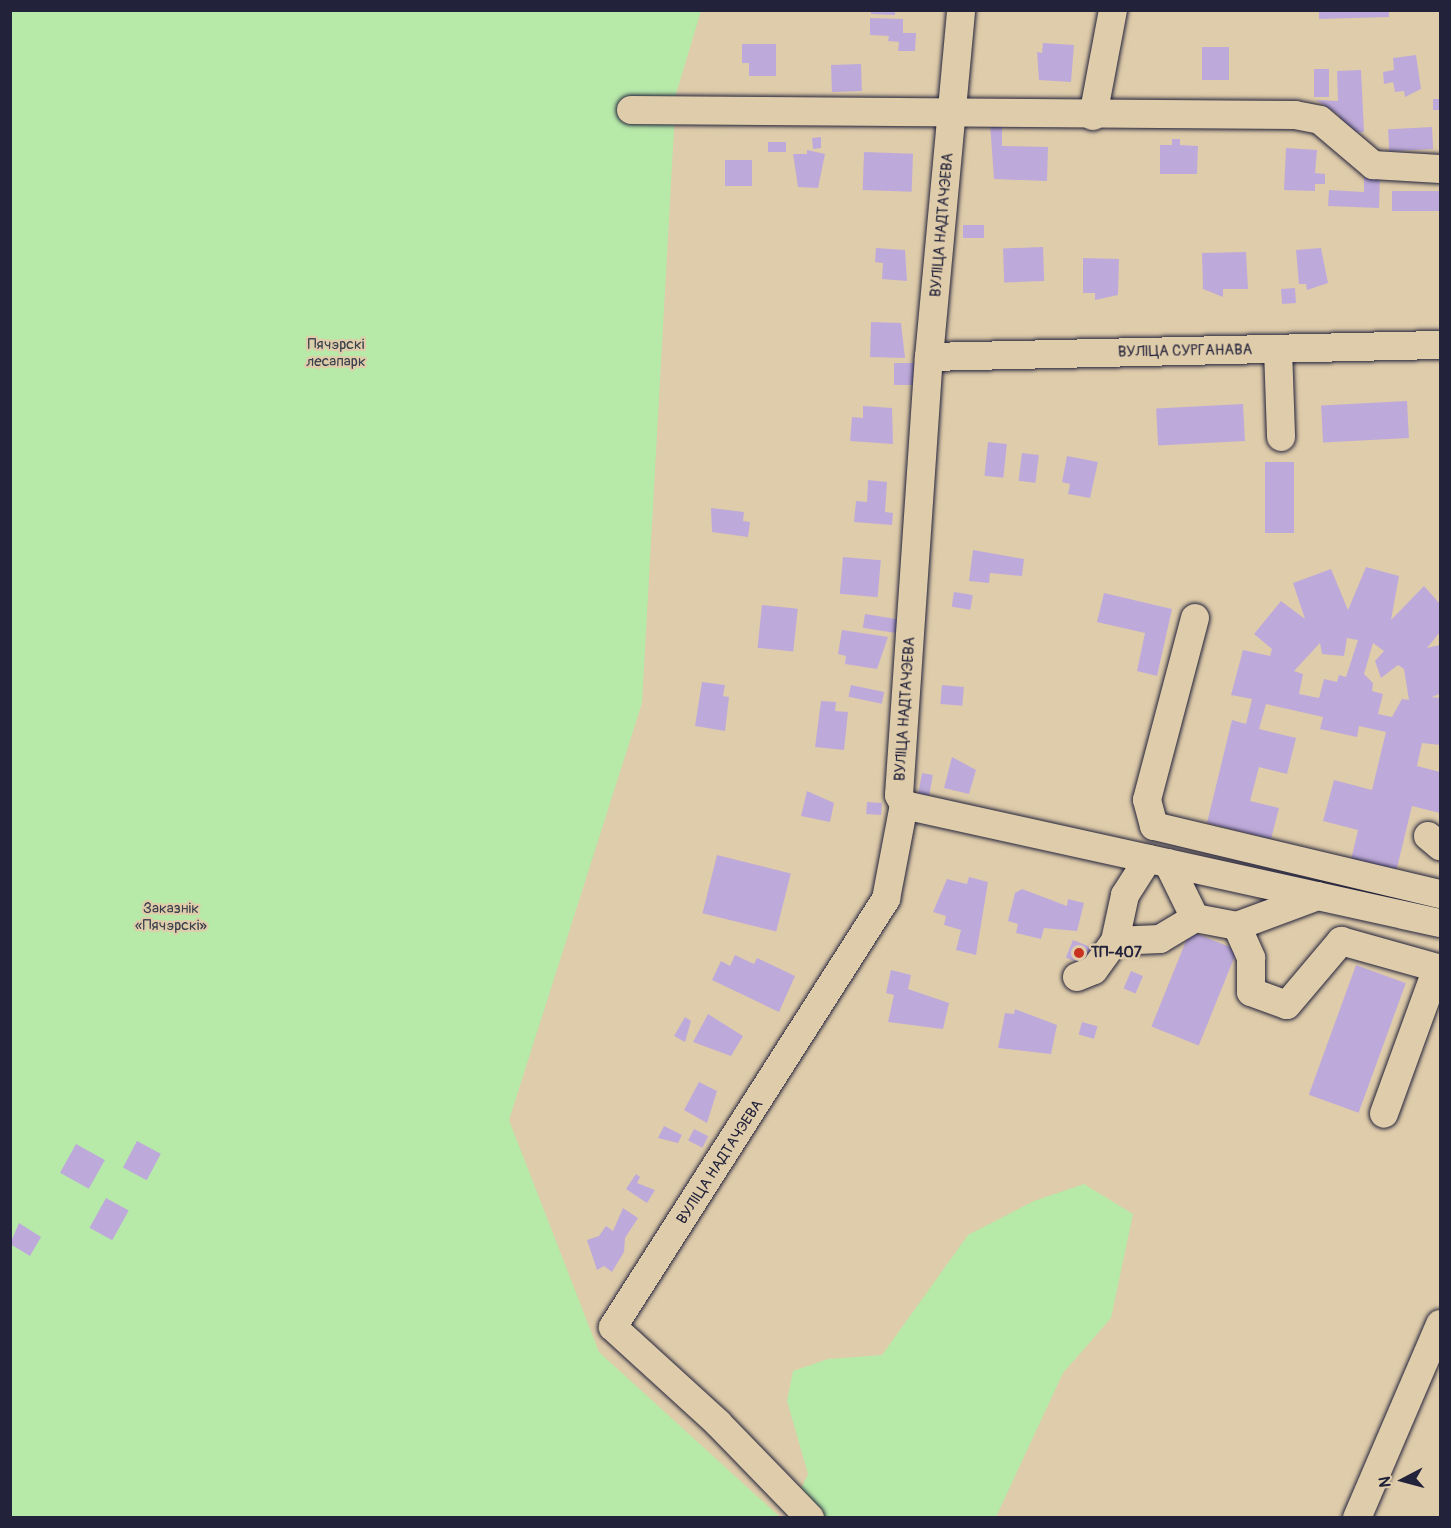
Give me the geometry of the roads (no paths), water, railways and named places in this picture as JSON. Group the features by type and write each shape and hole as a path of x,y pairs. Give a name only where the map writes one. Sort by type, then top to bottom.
{"street":[{"name":"ВУЛІЦА НАДТАЧЭЕВА","path":"810,1518 718,1423 613,1327 886,899 904,805 899,795 929,357 961,10"},
{"path":"1093,116 1113,10"},
{"path":"631,110 1093,116 1295,115 1320,120 1373,165 1440,169"},
{"name":"ВУЛІЦА СУРГАНАВА","path":"929,357 1440,345"},
{"path":"1278,349 1281,437"},
{"path":"1195,618 1147,800 1154,826 1440,894"},
{"path":"904,805 1440,923"},
{"path":"1158,861 1195,918"},
{"path":"1077,977 1094,970 1115,941 1125,896 1158,861"},
{"path":"1115,941 1161,939 1195,918 1237,926 1318,896"},
{"path":"1237,926 1251,958 1251,992 1287,1005 1341,941 1438,968 1383,1114"},
{"path":"1357,1518 1440,1324"}],"place":[{"name":"ТП-407","path":"1079,953"}],"park label":[{"name":"Пячэрскі лесапарк","path":"336,352"},
{"name":"Заказнік «Пячэрскі»","path":"171,916"}]}
